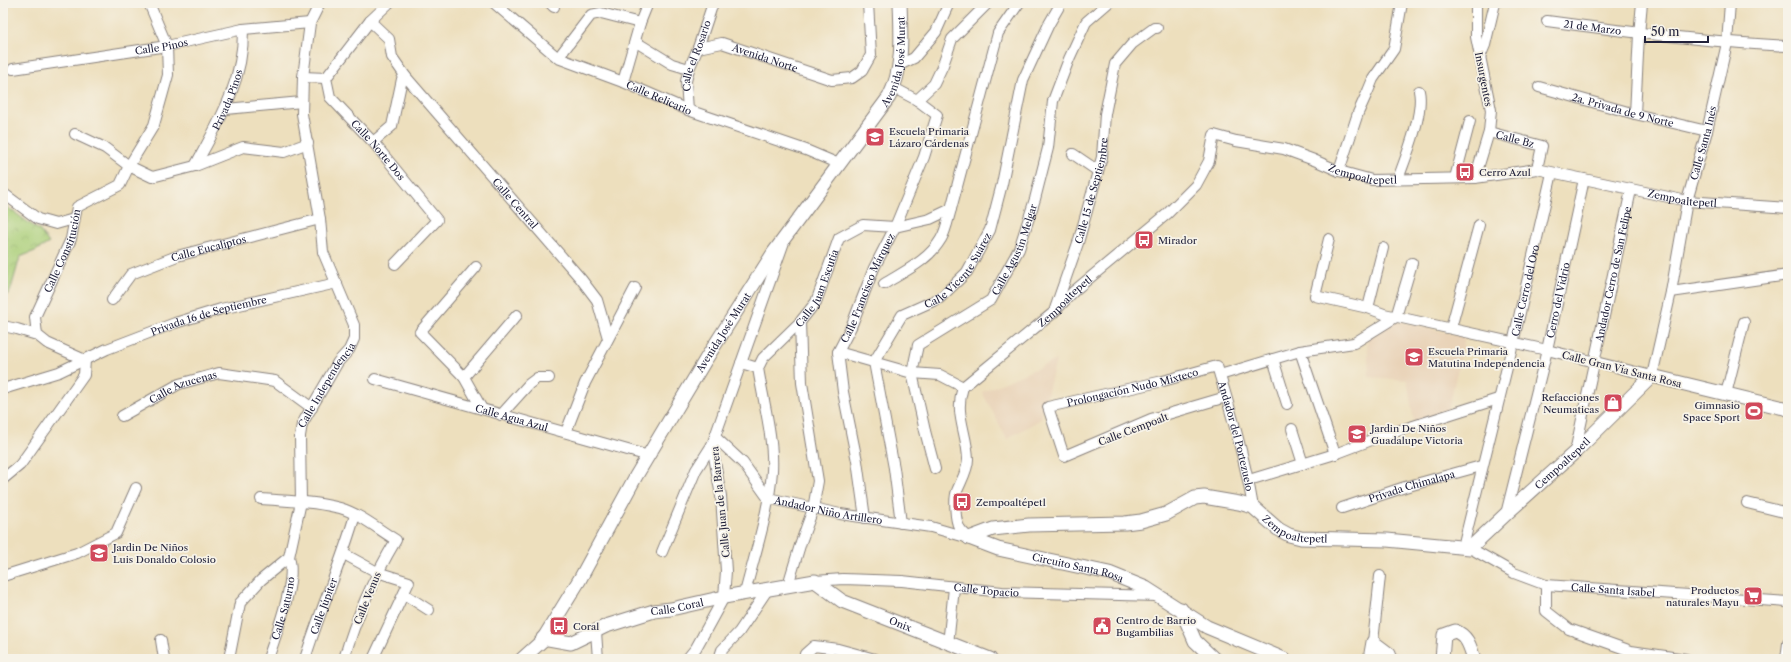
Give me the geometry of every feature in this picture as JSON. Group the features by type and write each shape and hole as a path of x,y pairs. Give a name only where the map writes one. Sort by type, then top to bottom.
{"street":[{"name":"Calle Constitución","path":"37,335 35,317 71,240 77,207 120,185 129,166 154,125 168,75 167,46 149,3"},
{"name":"Calle Independencia","path":"289,557 301,502 300,436 302,424 338,362 349,350 354,339 354,325 323,252 320,219 302,114 303,77 310,23 320,3"},
{"path":"303,77 326,78 370,21 389,3"},
{"name":"Calle Relicario","path":"494,3 558,58 623,82 688,110 806,150 839,164"},
{"path":"623,82 636,42 640,23 648,3"},
{"name":"Calle el Rosario","path":"688,110 686,82 689,69 698,48 712,3"},
{"name":"Avenida Norte","path":"698,48 722,43 832,80 852,78 862,70 871,55 868,3"},
{"name":"Avenida José Murat","path":"522,659 533,654 580,579 649,456 706,359 774,252 889,98 894,88 899,65 900,3"},
{"path":"899,65 914,58 936,32 949,3"},
{"path":"917,100 934,84 943,65 952,39 988,3"},
{"path":"884,284 920,263 932,252 942,239 998,33 1018,3"},
{"name":"Calle Vicente Suárez","path":"874,362 902,315 940,298 967,272 990,230 1002,184 1023,80 1049,24 1061,3"},
{"name":"Calle Agustín Melgar","path":"935,468 912,373 918,345 991,300 1019,248 1035,199 1048,148 1053,101 1069,59 1086,22 1108,3"},
{"path":"1339,172 1358,113 1373,79 1394,49 1402,3"},
{"name":"Insurgentes","path":"1474,178 1489,132 1491,110 1476,37 1476,3"},
{"path":"1480,57 1485,45 1495,3"},
{"path":"1635,114 1642,3"},
{"name":"Calle Santa Inés","path":"1652,376 1671,292 1687,201 1707,131 1727,43 1730,3"},
{"path":"558,58 591,15 602,13 640,23"},
{"name":"Calle Central","path":"370,21 389,40 392,57 406,77 582,279 597,300 608,338"},
{"name":"21 de Marzo","path":"1547,21 1639,34 1727,43 1788,46"},
{"name":"Calle Pinos","path":"13,69 167,46 243,29 310,23"},
{"name":"Calle 15 de Septiembre","path":"1053,313 1078,244 1102,157 1105,114 1115,64 1132,44 1154,28 1157,28"},
{"name":"Privada Pinos","path":"196,166 226,109 240,67 244,47 243,29"},
{"path":"936,32 952,39"},
{"path":"636,42 672,64 689,69"},
{"path":"373,142 392,126 402,79 406,77"},
{"name":"Calle Norte Dos","path":"326,78 330,97 373,142 437,220 395,264"},
{"name":"2a. Privada de 9 Norte","path":"1539,87 1635,114 1707,131"},
{"name":"Calle Francisco Márquez","path":"865,518 856,461 842,392 838,352 851,327 874,268 895,227 924,157 937,115 917,100 894,88"},
{"path":"1398,180 1417,120 1421,99 1419,91"},
{"path":"226,109 302,102"},
{"path":"1455,178 1470,120"},
{"name":"Calle Bz","path":"1489,132 1542,146 1537,169"},
{"path":"75,134 105,148 129,166 152,177 196,166 243,147 284,152 308,143"},
{"name":"Zempoaltepetl","path":"963,387 1053,313 1074,291 1167,214 1196,185 1209,161 1214,135 1236,141 1284,149 1314,160 1339,172 1372,180 1474,178 1537,169 1687,201 1788,208"},
{"path":"1073,154 1098,171"},
{"name":"Calle Cerro del Oro","path":"1467,547 1482,466 1513,343 1552,173"},
{"name":"Cerro del Vidrio","path":"1506,514 1547,350 1584,179"},
{"name":"Andador Cerro de San Felipe","path":"1575,452 1593,362 1631,190"},
{"path":"3,193 38,219 56,224 74,219"},
{"name":"Calle Juan Escutia","path":"758,368 763,358 800,322 816,302 839,238 863,225 895,227 930,219 951,210"},
{"name":"Calle Eucaliptos","path":"112,300 131,274 177,256 320,219"},
{"path":"1452,328 1479,225"},
{"name":"Calle Juan de la Barrera","path":"724,597 726,571 721,496 714,441 787,236"},
{"name":"Calle Gran Vía Santa Rosa","path":"1330,239 1315,296 1368,308 1396,317 1452,328 1547,350 1788,409"},
{"path":"1368,308 1383,248"},
{"path":"1396,317 1412,263"},
{"path":"476,267 420,332 464,377 482,409"},
{"path":"1671,292 1788,275"},
{"name":"Privada 16 de Septiembre","path":"3,389 59,372 107,349 174,323 222,309 337,283"},
{"path":"566,432 585,384 635,288"},
{"path":"464,377 517,315"},
{"name":"Prolongación Nudo Mixteco","path":"1064,456 1048,407 1163,381 1273,359 1300,351 1354,343 1396,317"},
{"path":"788,585 813,509 818,481 802,383 800,322"},
{"path":"1726,394 1744,322"},
{"path":"3,326 17,328 37,335 47,343 85,360 84,375 20,465 3,479"},
{"path":"1300,351 1335,454"},
{"path":"838,352 912,373 940,375 963,387 959,399 960,415 968,460 963,478 956,492 956,510 959,526 969,538"},
{"path":"1273,359 1287,404"},
{"path":"874,362 894,468 901,523"},
{"path":"742,363 758,368 770,440 772,470 764,518 744,593"},
{"name":"Andador del Portezuelo","path":"1218,370 1249,480 1253,507"},
{"name":"Calle Azucenas","path":"122,416 179,384 219,373 275,382 312,408"},
{"name":"Cempoaltepetl","path":"1467,547 1575,452 1652,376"},
{"path":"501,415 529,384 537,378 549,378"},
{"name":"Calle Agua Azul","path":"375,380 649,456"},
{"name":"Calle Cempoalt","path":"1064,456 1151,419 1226,398"},
{"path":"1249,480 1335,454 1382,436 1498,399"},
{"path":"1292,429 1303,464"},
{"path":"662,552 696,470 714,441"},
{"name":"Andador Niño Artillero","path":"714,441 743,463 768,498 813,509 931,527 969,538"},
{"name":"Privada Chimalapa","path":"1342,508 1482,466"},
{"path":"3,576 77,553 116,533 136,488"},
{"name":"Zempoaltepetl","path":"969,538 993,528 1029,525 1125,523 1142,521 1166,514 1195,498 1221,500 1253,507 1278,529 1288,535 1301,538 1387,540 1467,547"},
{"path":"261,500 301,502 340,508 355,515"},
{"path":"1747,502 1788,513"},
{"name":"Calle Venus","path":"344,659 349,642 377,572 396,540 355,515"},
{"name":"Calle Júpiter","path":"305,659 316,622 344,554 355,515"},
{"name":"Circuito Santa Rosa","path":"969,538 998,549 1109,573 1146,588 1207,627 1284,659"},
{"name":"Calle Santa Isabel","path":"1467,547 1514,573 1546,584 1788,602"},
{"path":"344,554 377,572 409,582 373,659"},
{"path":"230,659 240,603 261,580 289,557"},
{"name":"Calle Saturno","path":"268,659 284,609 292,574 289,557"},
{"path":"1370,659 1380,576"},
{"name":"Calle Topacio","path":"815,580 843,579 902,581 954,588 1002,592 1159,596"},
{"name":"Calle Coral","path":"543,638 571,643 606,626 654,611 671,609 724,597 815,580"},
{"name":"Onix","path":"815,580 842,601 948,644 990,659"},
{"path":"1546,584 1546,611 1569,629 1631,651 1686,659"},
{"path":"948,644 954,588"},
{"path":"719,659 722,650 739,632 768,589"},
{"path":"404,594 429,610"},
{"path":"687,659 696,648 724,597"},
{"path":"1181,609 1195,641 1214,659"},
{"path":"1442,659 1444,635 1455,631 1462,634 1468,642 1474,659"},
{"path":"596,632 599,659"},
{"path":"161,640 164,659"},
{"path":"1373,642 1389,654 1391,659"},
{"path":"1786,659 1788,643"},
{"path":"804,659 805,654 814,646 874,659"}],"shaded area":[{"name":"Escuela Primaria Matutina Independencia","path":"1396,320 1465,337 1448,412 1414,422 1407,380 1369,377 1367,338"},
{"path":"1056,360 1041,419 1007,439 982,392"}],"green space":[{"path":"3,204 40,231 49,243 20,257 10,292 3,299"}],"place":[{"name":"Escuela Primaria Lázaro Cárdenas","path":"875,137"},
{"name":"Cerro Azul","path":"1465,172"},
{"name":"Mirador","path":"1144,240"},
{"name":"Escuela Primaria Matutina Independencia","path":"1414,357"},
{"name":"Refacciones Neumaticas","path":"1613,403"},
{"name":"Gimnasio Space Sport","path":"1754,411"},
{"name":"Jardin De Niños Guadalupe Victoria","path":"1357,434"},
{"name":"Zempoaltépetl","path":"962,502"},
{"name":"Jardin De Niños Luis Donaldo Colosio","path":"99,553"},
{"name":"Productos naturales Mayu","path":"1753,596"},
{"name":"Coral","path":"559,626"},
{"name":"Centro de Barrio Bugambilias","path":"1102,626"}]}
